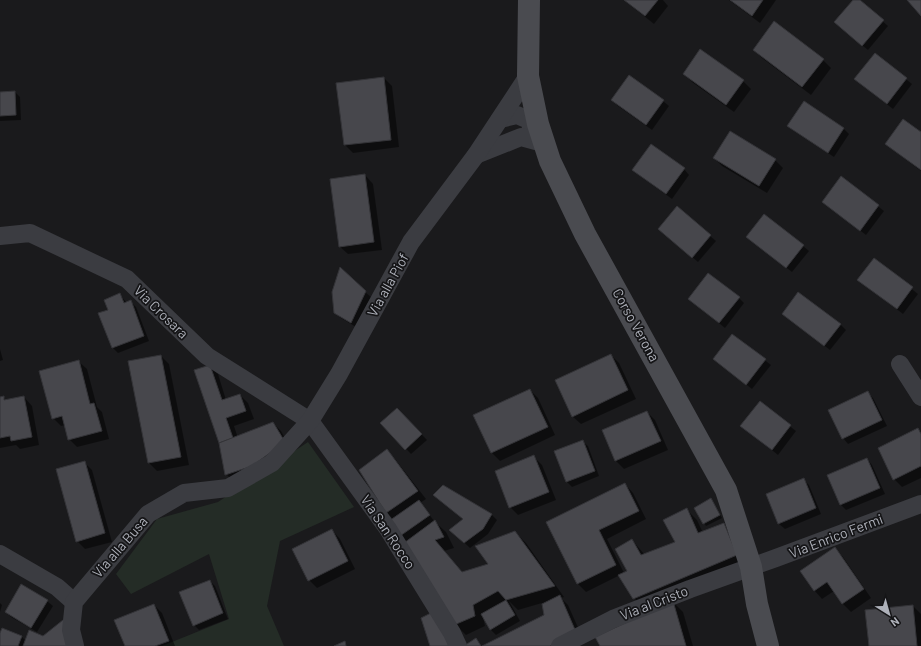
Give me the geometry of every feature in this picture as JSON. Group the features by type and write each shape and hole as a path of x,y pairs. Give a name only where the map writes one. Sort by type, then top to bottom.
{"main road":[{"name":"Corso Verona","path":"529,0 528,76 534,135 550,161 585,234 726,490 751,567 757,604 768,646"}],"street":[{"name":"Via alla Piof","path":"310,422 339,374 411,242 476,155 528,76"},
{"path":"476,155 534,135 517,115 500,119"},
{"name":"Via Crosara","path":"0,236 30,232 127,279 207,356 310,422"},
{"path":"900,364 921,397"},
{"name":"Via alla Busa","path":"74,602 148,514 184,493 228,488 272,463 310,422"},
{"name":"Via San Rocco","path":"310,422 388,529 458,646"},
{"name":"Via Enrico Fermi","path":"751,567 921,504"},
{"path":"0,554 58,587 74,602 71,630 76,646"},
{"name":"Via al Cristo","path":"560,646 612,619 751,567"}],"shaded area":[{"path":"308,442 354,507 280,541 267,606 284,646 162,646 229,619 209,554 131,594 116,574 157,519 218,502"}],"building":[{"path":"624,0 658,0 645,16"},
{"path":"730,0 763,0 752,16"},
{"path":"853,0 860,0 884,20 862,46 834,22"},
{"path":"907,0 921,0 921,16"},
{"path":"774,21 824,59 802,87 753,50"},
{"path":"700,49 744,80 726,105 683,74"},
{"path":"875,53 907,78 887,104 854,79"},
{"path":"629,75 664,100 646,125 611,100"},
{"path":"384,77 391,140 344,145 336,83"},
{"path":"15,91 16,115 0,116 0,92"},
{"path":"804,101 844,128 828,153 787,126"},
{"path":"903,119 921,132 921,170 885,144"},
{"path":"730,131 776,159 759,186 713,158"},
{"path":"651,144 685,168 666,194 632,170"},
{"path":"365,174 374,242 339,247 330,179"},
{"path":"841,176 879,205 860,231 822,202"},
{"path":"677,206 711,235 692,258 658,229"},
{"path":"764,214 804,245 786,268 746,237"},
{"path":"874,258 913,287 897,309 857,280"},
{"path":"340,267 366,291 351,323 334,313 332,292"},
{"path":"708,273 740,297 719,323 688,299"},
{"path":"798,292 841,324 824,346 782,314"},
{"path":"120,293 124,303 131,300 144,336 112,348 98,313 108,310 104,300"},
{"path":"732,334 766,359 746,385 713,359"},
{"path":"611,354 628,390 572,417 555,380"},
{"path":"161,355 181,457 148,463 128,361"},
{"path":"79,360 90,404 94,403 102,431 68,440 62,416 52,419 39,371"},
{"path":"210,365 222,400 240,394 246,411 226,418 233,438 219,443 194,370"},
{"path":"530,389 548,427 491,453 473,415"},
{"path":"868,391 882,420 842,439 828,410"},
{"path":"4,396 4,400 24,396 32,437 11,441 10,436 0,438 0,397"},
{"path":"760,401 791,425 772,450 740,426"},
{"path":"397,408 422,434 405,450 380,423"},
{"path":"647,411 661,441 615,461 602,430"},
{"path":"273,422 285,442 252,466 225,475 219,443"},
{"path":"918,428 921,434 921,466 893,480 878,448"},
{"path":"583,440 595,471 566,482 554,451"},
{"path":"387,449 418,491 386,513 359,470"},
{"path":"534,455 549,492 509,508 495,471"},
{"path":"867,458 880,488 840,505 827,475"},
{"path":"85,461 105,533 76,542 56,469"},
{"path":"804,478 816,508 778,524 766,494"},
{"path":"625,483 639,511 599,530 616,565 577,584 546,522"},
{"path":"443,485 492,514 483,529 464,543 449,530 463,519 433,495"},
{"path":"711,498 720,515 703,524 694,508"},
{"path":"419,500 430,515 400,536 389,521"},
{"path":"687,508 698,533 724,523 737,555 633,599 618,575 627,571 615,549 632,539 641,555 675,542 663,520"},
{"path":"435,520 444,537 435,540 462,572 488,564 475,546 515,531 555,586 506,600 498,591 473,605 475,616 454,625 404,543"},
{"path":"332,529 348,561 308,581 292,549"},
{"path":"835,547 864,589 842,604 827,582 814,591 800,571"},
{"path":"210,580 223,613 193,626 179,592"},
{"path":"21,584 48,600 31,628 5,612"},
{"path":"560,595 576,632 550,646 482,646 544,615 542,604"},
{"path":"506,600 515,615 490,630 481,614"},
{"path":"673,601 686,646 600,646 595,637"},
{"path":"154,604 169,641 155,646 125,646 114,620"},
{"path":"913,605 917,646 869,646 865,610"},
{"path":"435,611 452,646 430,646 421,618"},
{"path":"63,620 72,646 23,646 29,630 43,636"},
{"path":"2,628 22,636 18,646 0,646 0,633"},
{"path":"476,638 481,646 464,646"},
{"path":"345,641 346,646 334,646"}]}
